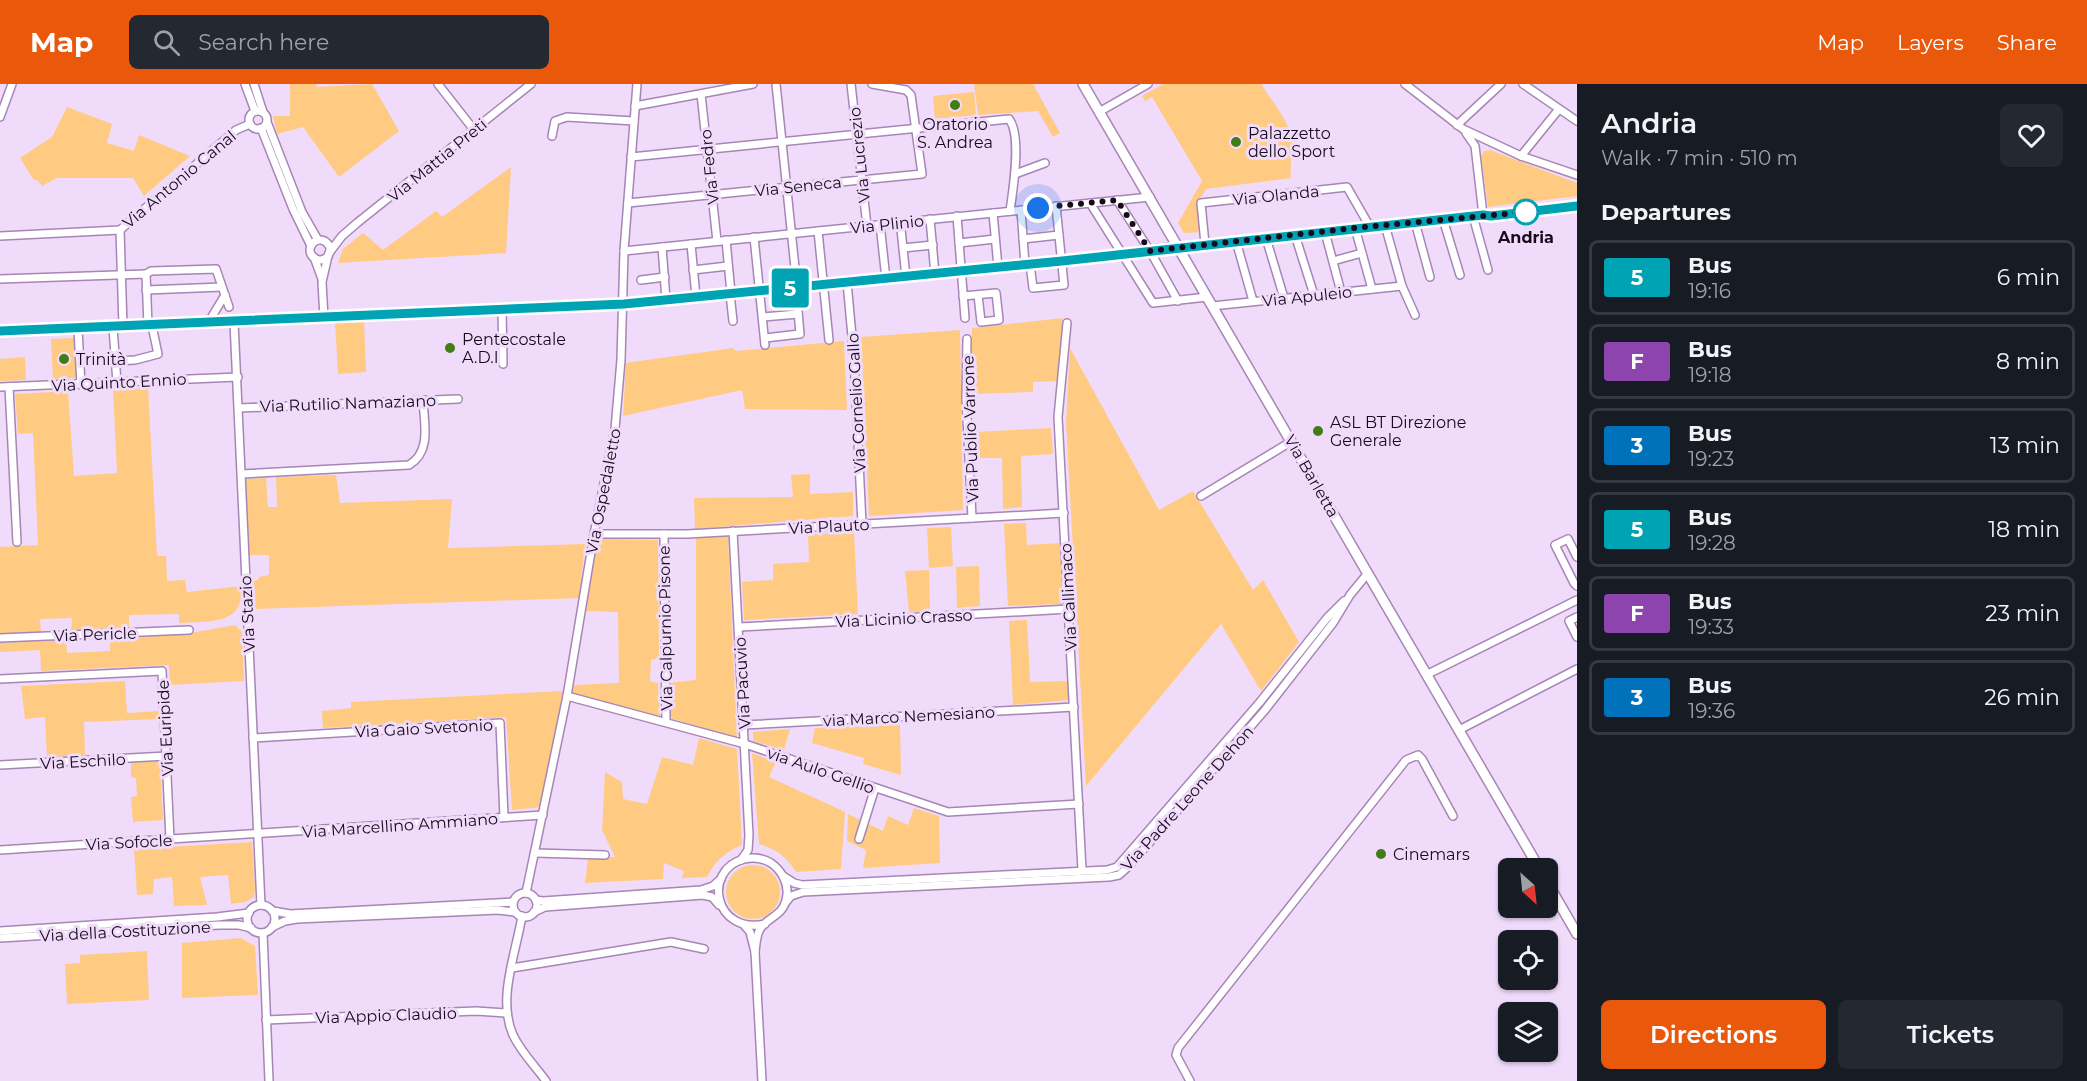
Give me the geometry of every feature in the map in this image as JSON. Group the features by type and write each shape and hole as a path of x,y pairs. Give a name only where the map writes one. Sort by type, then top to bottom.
{"street":[{"path":"0,117 3,98 12,84"},
{"path":"245,84 255,111"},
{"path":"254,84 302,212 321,241 329,246 322,282"},
{"name":"Via Mattia Preti","path":"329,254 342,236 531,84"},
{"name":"Via Ospedaletto","path":"526,893 567,696 594,534 615,429 624,304 624,250 637,84"},
{"path":"635,106 753,84"},
{"path":"754,237 765,342 800,334 776,84"},
{"name":"Via Lucrezio","path":"851,84 867,226"},
{"path":"872,84 906,90 911,95 916,128"},
{"name":"Via Barletta","path":"1083,84 1533,858"},
{"path":"1099,112 1148,84"},
{"path":"1405,84 1460,127 1521,156 1577,175"},
{"path":"1460,127 1501,84"},
{"path":"1523,84 1577,121"},
{"path":"443,86 474,130"},
{"name":"Via Fedro","path":"701,94 717,241"},
{"path":"1521,156 1559,109"},
{"path":"255,111 263,112"},
{"path":"255,111 249,117 250,124 254,128 261,128 267,122"},
{"path":"552,136 555,121 567,117 634,121"},
{"path":"631,157 1009,119 1012,124 1015,174 1010,211"},
{"name":"Via Antonio Canal","path":"0,236 120,230 236,130 250,124"},
{"path":"1460,127 1475,146 1483,215"},
{"path":"261,128 293,209 311,246 322,282 324,318"},
{"name":"Via Seneca","path":"628,203 922,174 916,128"},
{"path":"1015,174 1045,163"},
{"name":"Via Olanda","path":"1205,244 1201,203 1347,187 1370,227"},
{"name":"Via Plinio","path":"624,250 1150,197"},
{"path":"1117,200 1150,251 1178,301"},
{"path":"1090,203 1123,255"},
{"path":"1021,210 1023,239 1033,288 1064,285 1056,206"},
{"path":"0,331 624,304 1123,255 1205,244 1577,206"},
{"path":"993,213 998,267"},
{"path":"957,216 965,318"},
{"path":"1473,216 1488,270"},
{"path":"930,219 935,274"},
{"path":"1443,219 1460,274"},
{"path":"1415,222 1430,277"},
{"path":"880,224 885,279"},
{"path":"1385,225 1402,286 1415,315"},
{"path":"1355,228 1372,289"},
{"path":"901,229 906,277"},
{"path":"117,383 115,361 121,275 120,230"},
{"path":"818,231 829,340"},
{"path":"1325,232 1341,292"},
{"path":"1295,235 1314,295"},
{"name":"Via Mattia Preti","path":"321,241 342,236"},
{"path":"1023,239 1059,236"},
{"path":"1266,238 1284,298"},
{"path":"959,243 995,239"},
{"path":"726,240 734,321"},
{"path":"311,246 321,241"},
{"path":"1236,241 1253,302"},
{"path":"691,244 696,297"},
{"path":"903,248 933,245"},
{"path":"662,247 666,300"},
{"path":"1333,261 1362,253"},
{"path":"314,257 322,260 329,254"},
{"name":"Via Apuleio","path":"1123,255 1154,303 1253,302 1402,286"},
{"path":"693,270 729,266"},
{"path":"0,279 146,274 151,270 216,269 229,307"},
{"path":"115,361 135,360 158,354 150,326 146,274"},
{"path":"641,280 665,277"},
{"name":"Via Cornelio Gallo","path":"847,282 854,358 862,524"},
{"path":"146,290 224,291"},
{"path":"208,323 224,291"},
{"path":"963,296 996,294 999,320 981,322 978,296"},
{"path":"502,309 502,364"},
{"path":"763,317 798,314"},
{"name":"Via Stazio","path":"234,322 261,905"},
{"name":"Via Callimaco","path":"1067,323 1058,417 1082,870"},
{"path":"78,328 81,385"},
{"name":"Via Publio Varrone","path":"967,339 966,398 972,518"},
{"name":"Via Quinto Ennio","path":"0,387 238,377"},
{"path":"9,387 16,542"},
{"name":"Via Rutilio Namaziano","path":"239,408 458,399"},
{"path":"242,474 409,465 417,460 423,451 425,440 423,400"},
{"path":"1201,495 1292,441"},
{"name":"Via Plauto","path":"594,534 733,531 1064,513"},
{"name":"Via Pacuvio","path":"733,531 749,836 748,850 741,860"},
{"name":"Via Calpurnio Pisone","path":"664,534 666,722"},
{"path":"1577,557 1569,539 1555,545 1577,586"},
{"name":"Via Padre Leone Dehon","path":"783,876 802,885 1107,870 1117,867 1260,702 1327,618 1368,573"},
{"name":"Via Padre Leone Dehon","path":"786,902 791,896 803,892 1109,877 1119,874 1265,710 1333,623 1350,595"},
{"path":"1426,675 1577,600"},
{"name":"Via Licinio Crasso","path":"739,627 1069,609"},
{"path":"1577,618 1569,621 1577,637"},
{"name":"Via Pericle","path":"0,638 189,630"},
{"path":"1459,730 1577,669"},
{"name":"Via Euripide","path":"0,679 162,670 170,839"},
{"name":"via Aulo Gellio","path":"567,696 745,744 948,812 1079,804"},
{"name":"via Marco Nemesiano","path":"744,725 1074,707"},
{"name":"Via Gaio Svetonio","path":"254,738 500,723 504,818"},
{"path":"1190,1081 1176,1055 1178,1048 1406,760 1418,755 1422,759 1453,816"},
{"name":"Via Eschilo","path":"0,765 166,756"},
{"path":"859,839 875,788"},
{"name":"Via Marcellino Ammiano","path":"258,834 543,815"},
{"name":"Via Sofocle","path":"0,850 258,834"},
{"path":"269,1081 263,933 273,927 285,921 297,919 498,910 528,916 545,908 703,895 712,897 734,921 755,926 774,919 781,911 786,902 786,884 777,868 754,853 749,836"},
{"path":"535,853 605,855"},
{"path":"536,900 708,889 741,860 760,858 769,862"},
{"path":"721,879 719,896 726,913"},
{"path":"513,902 518,895 531,894 537,905 534,912"},
{"path":"1558,901 1577,934"},
{"path":"251,928 248,921 249,914 254,907 261,905 273,911 290,914 513,902"},
{"path":"513,902 519,914 506,1013 519,1045 546,1081"},
{"path":"273,911 275,920 273,927"},
{"name":"Via della Costituzione","path":"0,931 249,914"},
{"path":"754,952 757,936 765,924"},
{"name":"Via della Costituzione","path":"0,938 219,925 239,925 263,933"},
{"path":"744,925 750,932 754,952 762,1081"},
{"path":"512,968 671,942 704,949"},
{"name":"Via Appio Claudio","path":"266,1020 476,1011 506,1013"}],"shaded area":[{"path":"290,84 316,84 317,87 372,84 399,131 339,177 303,127 277,134 273,116 290,116"},
{"path":"974,84 1033,84 1060,133 1053,137 1038,111 978,115"},
{"name":"Palazzetto dello Sport","path":"1163,84 1261,84 1284,118 1290,133 1291,178 1206,189 1197,203 1200,232 1184,233 1178,223 1202,181 1152,97 1145,101 1142,96"},
{"name":"Oratorio S. Andrea","path":"974,92 976,115 935,119 933,96"},
{"path":"67,107 112,124 107,143 134,151 139,135 190,156 144,196 133,178 57,178 42,186 33,179 20,158 52,137"},
{"path":"1490,150 1577,183 1577,196 1488,207 1481,156 1484,151"},
{"path":"511,167 506,253 338,263 343,249 363,233 383,250 436,211 442,217"},
{"path":"1063,318 1057,381 1033,382 1033,392 972,394 972,328"},
{"path":"364,321 366,372 338,374 335,322"},
{"path":"960,330 963,510 869,516 861,337"},
{"name":"Trinità","path":"74,338 76,378 53,379 51,339"},
{"path":"844,341 847,410 745,409 742,390 623,416 626,363 733,348 736,351"},
{"path":"1070,348 1159,510 1193,491 1253,590 1263,580 1299,642 1261,691 1221,624 1086,786 1066,422"},
{"path":"25,357 26,380 0,381 0,359"},
{"path":"148,388 157,556 166,556 167,581 185,580 187,592 241,586 241,599 237,608 231,615 222,619 201,622 179,623 179,614 129,615 129,629 71,631 72,618 40,619 41,633 0,636 0,547 38,545 33,433 18,434 15,394 68,391 74,476 117,473 113,389"},
{"path":"1051,428 1053,454 1021,456 1022,507 1003,509 1002,458 977,458 976,432"},
{"path":"810,474 810,494 853,492 853,516 695,529 694,498 793,497 791,475"},
{"path":"336,475 340,503 452,499 448,548 585,544 579,598 251,609 248,581 269,575 269,555 249,555 245,479 266,478 268,507 277,507 276,477"},
{"path":"1026,523 1027,545 1061,543 1064,604 1008,606 1004,524"},
{"path":"951,527 953,566 929,568 927,528"},
{"path":"854,532 858,614 744,620 742,582 773,580 773,564 809,562 808,534"},
{"path":"728,536 737,738 670,718 669,683 696,680 696,537"},
{"path":"598,539 658,540 659,658 651,660 650,681 658,683 660,716 573,693 574,685 619,683 618,612 585,611"},
{"path":"979,566 980,606 957,608 956,567"},
{"path":"929,570 930,611 909,612 905,571"},
{"path":"1027,620 1030,682 1068,681 1069,700 1013,705 1009,621"},
{"path":"235,625 242,632 244,681 170,685 169,665 41,671 40,650 0,652 0,643 66,640 67,653 110,651 110,638 179,635"},
{"path":"125,681 127,713 159,711 160,719 84,722 85,755 47,757 45,717 25,719 21,686"},
{"path":"563,691 541,807 512,810 506,717 323,728 322,711 351,708 351,702"},
{"path":"900,725 901,775 863,764 864,758 812,743 815,728"},
{"path":"790,729 784,750 753,741 753,732"},
{"path":"699,738 737,749 742,845 722,857 707,877 682,878 684,871 664,863 663,879 585,883 588,858 615,857 602,830 605,772 622,782 623,799 647,804 662,757 693,765"},
{"path":"752,753 776,762 769,777 845,812 841,869 796,872 780,854 759,844"},
{"path":"160,761 163,820 133,822 131,797 137,796 136,778 131,777 131,762"},
{"path":"914,808 939,816 940,863 863,868 866,850 847,841 848,814 883,831 888,816 908,825"},
{"path":"252,842 255,890 254,897 245,902 231,904 228,875 200,877 207,905 174,906 172,877 154,879 153,894 137,895 134,849"},
{"path":"748,865 758,865 768,869 776,877 780,892 776,907 768,915 758,919 748,919 738,915 730,907 726,897 726,887 730,877 738,869"},
{"path":"241,938 255,946 258,995 182,998 182,943"},
{"path":"147,951 149,1000 67,1004 65,964 80,963 80,955"}],"bus line":[{"name":"5","path":"0,331 624,304 1062,261 1577,206"}],"place":[{"name":"Oratorio S. Andrea","path":"955,105"},
{"name":"Palazzetto dello Sport","path":"1236,142"},
{"name":"Andria","path":"1526,212"},
{"name":"Pentecostale A.D.I","path":"450,348"},
{"name":"Trinità","path":"64,359"},
{"name":"ASL BT Direzione Generale","path":"1318,431"},
{"name":"Cinemars","path":"1381,854"}],"route":[{"path":"1038,208 1117,200 1150,251 1526,212"}]}
